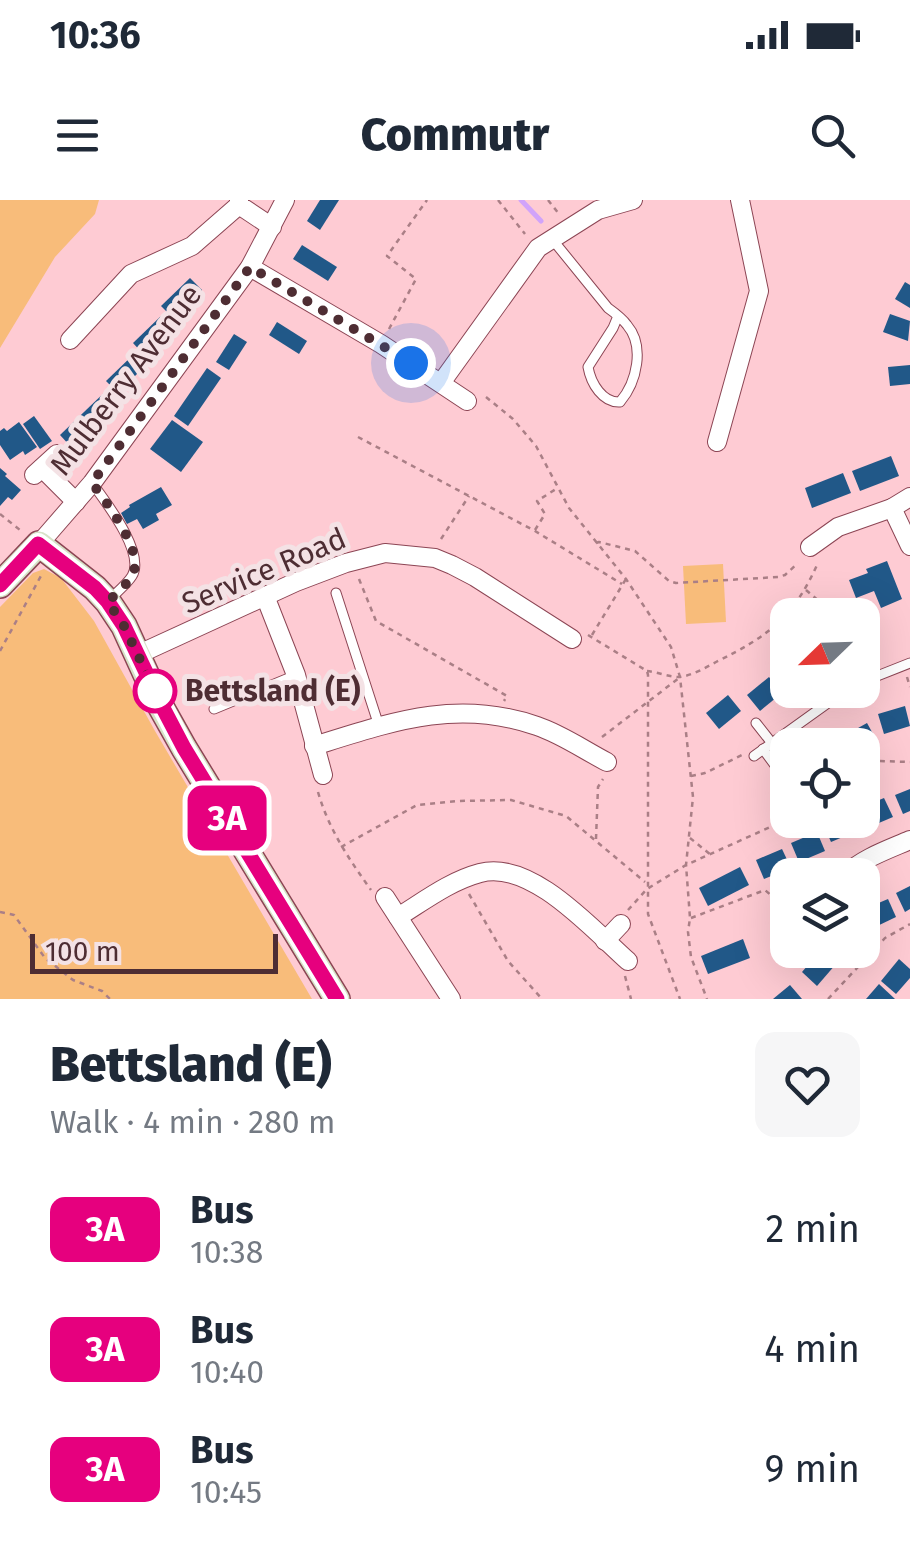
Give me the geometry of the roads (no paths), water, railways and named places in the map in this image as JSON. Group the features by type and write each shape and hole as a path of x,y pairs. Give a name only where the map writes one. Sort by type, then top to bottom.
{"street":[{"name":"Mulberry Avenue","path":"0,585 92,483 250,267 285,200"},
{"path":"440,382 545,244 598,210 633,200"},
{"path":"717,442 759,291 740,200"},
{"path":"70,340 132,274 192,246 239,203 272,227"},
{"path":"250,267 381,344 468,401"},
{"path":"57,454 38,471 76,502"},
{"path":"808,551 838,527 892,508 910,497"},
{"path":"892,508 910,546"},
{"path":"31,553 95,588 108,602 139,654 184,748 337,999"},
{"name":"Service Road","path":"139,654 265,596 352,561 384,553 452,565 581,638"},
{"path":"265,596 296,674 322,774"},
{"path":"314,746 426,714 496,715 538,726 607,762"},
{"path":"870,858 910,840"},
{"path":"398,917 461,880 481,872 504,870 550,892 628,961"},
{"path":"386,897 443,996"},
{"path":"606,941 621,924"}],"lane":[{"path":"545,244 608,308 618,316 630,328 636,341 636,361 628,392 620,402 612,402 595,386 588,368 618,316"},
{"path":"92,483 112,511 135,559 133,575 108,602"},
{"path":"336,594 379,726"},
{"path":"880,675 910,663"},
{"path":"214,709 296,674"},
{"path":"762,749 820,708"},
{"path":"756,723 762,749 770,759"}],"waterway":[{"path":"521,200 541,221"}],"place":[{"name":"Bettsland (E)","path":"155,691"}]}
